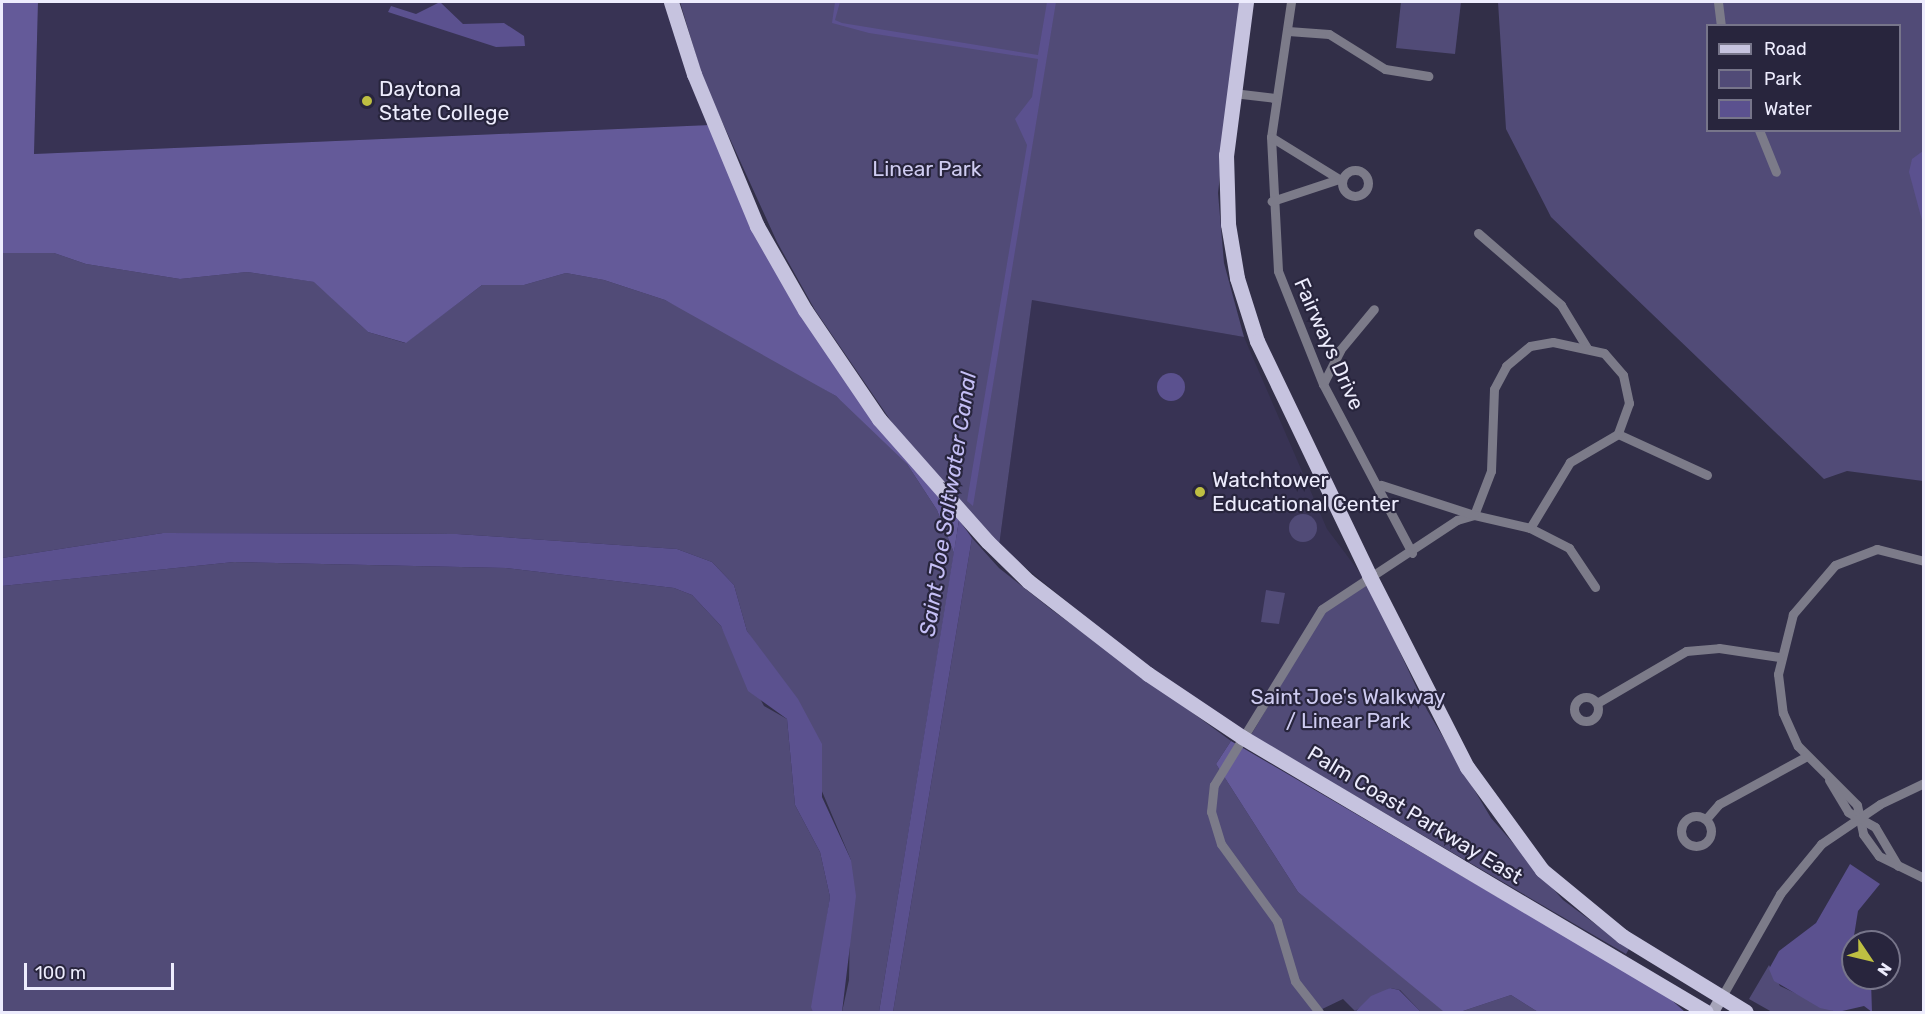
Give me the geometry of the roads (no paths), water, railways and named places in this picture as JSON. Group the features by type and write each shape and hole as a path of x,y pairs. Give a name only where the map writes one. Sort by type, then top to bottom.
{"main road":[{"name":"Palm Coast Parkway East","path":"672,2 694,74 757,226 879,419 979,533 1028,581 1148,674 1242,737 1706,1012"},
{"path":"1246,2 1233,93 1227,205 1245,309 1369,575 1467,767 1542,870 1607,926 1746,1012"}],"street":[{"name":"Fairways Drive","path":"1291,2 1270,137 1272,201 1282,289 1323,384 1381,485 1412,553"},
{"path":"1718,2 1721,24"},
{"path":"1288,31 1329,34 1385,69 1428,76"},
{"path":"1233,93 1275,98"},
{"path":"1760,132 1776,172"},
{"path":"1270,137 1339,179 1272,201"},
{"path":"1478,233 1561,305 1587,348"},
{"path":"1323,384 1340,350 1374,309"},
{"path":"1474,515 1494,452 1493,400 1501,372 1538,343 1587,348 1615,362 1626,382 1628,411 1618,434 1570,462 1530,528"},
{"path":"1618,434 1707,475"},
{"path":"1381,485 1474,515 1530,528 1569,548 1595,587"},
{"path":"1319,1012 1294,981 1277,921 1221,844 1214,824 1211,792 1316,616 1369,575 1412,553 1457,520 1474,515"},
{"path":"1923,561 1877,549 1835,565 1796,609 1779,657 1783,713 1807,756 1829,780 1839,784 1857,805 1863,834 1879,856 1923,878"},
{"path":"1597,703 1686,651 1719,648 1779,657"},
{"path":"1706,819 1719,804 1807,756"},
{"path":"1713,1012 1780,894 1821,844 1859,817 1923,783"}],"water":[{"path":"440,2 463,24 504,23 524,36 525,46 496,47 388,12 391,6 416,14"},
{"path":"835,2 840,2 835,20 842,23 1038,55 1047,2 1056,2 973,506 967,501 1027,145 1015,119 1032,97 1038,59 869,33 832,23"},
{"path":"1923,151 1923,224 1909,172 1912,159"},
{"path":"1171,373 1181,377 1185,387 1181,397 1171,401 1161,397 1157,387 1161,377"},
{"path":"959,520 972,538 893,1012 879,1012"},
{"path":"163,533 457,534 677,549 712,562 734,585 747,631 798,699 822,744 822,797 851,860 856,896 842,1012 813,1012 811,1007 830,897 820,852 795,805 787,719 748,691 721,626 692,595 674,588 506,568 234,562 2,586 2,558"},
{"path":"1850,864 1880,884 1858,911 1855,930 1841,930 1841,990 1871,990 1872,1012 1864,1006 1838,1012 1820,1008 1774,981 1769,969 1779,951 1816,923"},
{"path":"1390,988 1399,990 1421,1012 1355,1012 1371,996"}],"place":[{"name":"Daytona State College","path":"367,101"},
{"name":"Watchtower Educational Center","path":"1200,492"}],"park label":[{"name":"Linear Park","path":"927,169"},
{"name":"Saint Joe's Walkway / Linear Park","path":"1348,709"}],"water label":[{"name":"Saint Joe Saltwater Canal","path":"948,504"}]}
